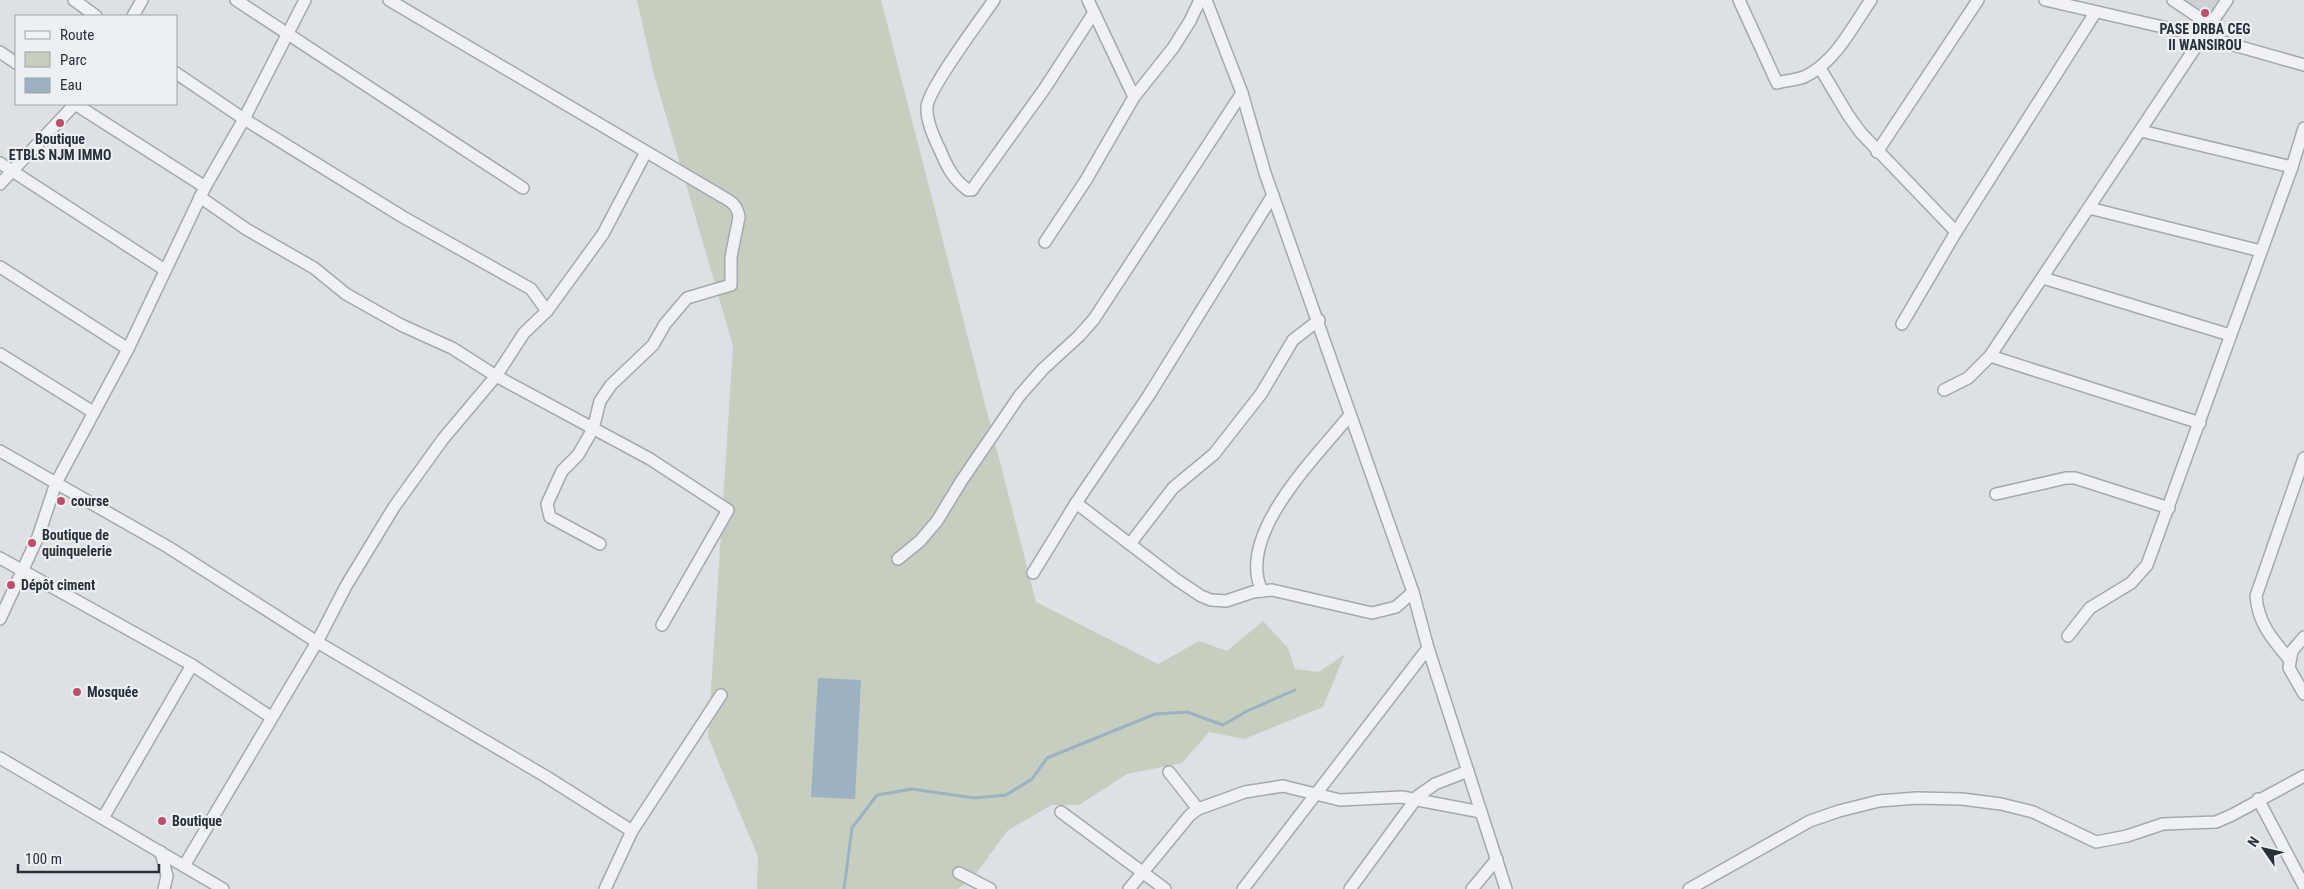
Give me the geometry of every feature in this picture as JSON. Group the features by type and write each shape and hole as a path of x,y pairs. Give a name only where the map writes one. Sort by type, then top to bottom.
{"street":[{"path":"74,0 95,15"},
{"path":"134,15 142,0"},
{"path":"236,0 523,188"},
{"path":"0,618 24,572 56,484 128,349 203,192 244,119 305,0"},
{"path":"388,0 734,203 739,217 731,257 731,286 687,298 676,308 653,345 611,385 600,401 593,429 578,455 562,471 547,504 550,517 600,544"},
{"path":"994,0 940,79 930,96 927,107 936,142 946,164 952,176 968,190 972,190 1045,88 1092,14"},
{"path":"1088,0 1092,14 1134,96"},
{"path":"1045,242 1086,180 1134,96 1172,48 1190,21 1200,0"},
{"path":"1206,0 1242,93 1274,195 1413,592 1428,648 1506,889"},
{"path":"1739,0 1777,83 1802,77 1820,68 1836,50 1870,0"},
{"path":"1877,152 1978,0"},
{"path":"2045,0 2202,36 2304,65"},
{"path":"2173,0 2210,25"},
{"path":"1944,390 1968,378 1990,356 2227,0"},
{"path":"1902,324 1956,232 2095,13"},
{"path":"0,52 15,63"},
{"path":"1820,68 1848,115 1877,152 1956,232"},
{"path":"178,74 244,119 435,236 532,289 547,311"},
{"path":"898,559 920,541 937,521 962,480 1020,395 1043,369 1079,336 1094,319 1242,93"},
{"path":"0,184 74,105"},
{"path":"76,105 203,192 246,229 314,268 346,294 401,325 452,348 496,376 650,459 728,510 662,626"},
{"path":"2068,636 2090,608 2139,576 2147,565 2292,167 2304,128"},
{"path":"2141,131 2292,167"},
{"path":"184,866 317,642 346,586 394,507 443,439 496,376 524,333 547,311 603,234 646,152"},
{"path":"0,163 165,270"},
{"path":"1033,573 1076,503 1149,395 1274,195"},
{"path":"2089,208 2261,251"},
{"path":"0,268 128,349"},
{"path":"2043,278 2230,335"},
{"path":"1130,544 1173,488 1214,454 1261,394 1294,340 1318,320"},
{"path":"0,354 93,412"},
{"path":"1990,356 2200,423"},
{"path":"1262,590 1256,575 1256,565 1262,535 1268,522 1287,493 1350,415"},
{"path":"0,451 168,547 317,642 545,776 632,831"},
{"path":"2289,659 2263,625 2257,610 2256,596 2304,458"},
{"path":"1996,494 2066,478 2074,478 2169,508"},
{"path":"1076,503 1176,580 1211,600 1226,601 1262,590 1292,593 1372,613 1396,607 1413,592"},
{"path":"0,558 192,666 271,717"},
{"path":"2304,637 2292,651 2289,659 2291,675 2304,694"},
{"path":"1243,889 1428,648"},
{"path":"103,818 192,666"},
{"path":"605,889 632,831 721,695"},
{"path":"0,758 223,889"},
{"path":"1350,889 1415,800 1435,784 1468,771"},
{"path":"1169,772 1198,809"},
{"path":"1690,889 1810,821 1839,810 1879,800 1926,798 2001,804 2033,812 2056,822 2083,838 2096,842 2127,836 2163,824 2216,822 2232,816 2258,799 2304,776"},
{"path":"1129,889 1181,824 1198,809 1245,792 1275,787 1294,787 1316,796 1350,801 1391,796 1481,812"},
{"path":"2258,799 2300,872 2304,886"},
{"path":"1061,812 1165,889"},
{"path":"160,852 167,876 164,889"},
{"path":"1472,889 1497,858"},
{"path":"959,874 990,889"}],"shaded area":[{"path":"2184,0 2219,0 2208,16"}],"green space":[{"path":"637,0 881,0 1036,602 1158,664 1199,641 1227,651 1263,621 1288,648 1295,669 1319,672 1345,654 1323,707 1244,739 1209,732 1182,763 1127,774 1079,805 1052,805 1008,830 975,875 958,889 757,889 758,857 708,737 733,346 653,71"}],"water":[{"path":"818,678 861,680 855,799 811,797"}],"waterway":[{"path":"844,889 852,828 877,795 912,789 974,798 1006,795 1032,779 1047,758 1155,714 1187,712 1223,725 1247,711 1295,690"}],"place":[{"name":"PASE DRBA CEG II WANSIROU","path":"2205,13"},
{"name":"Boutique ETBLS NJM IMMO","path":"60,123"},
{"name":"course","path":"61,501"},
{"name":"Boutique de quinquelerie","path":"32,543"},
{"name":"Dépôt ciment","path":"11,585"},
{"name":"Mosquée","path":"77,692"},
{"name":"Boutique","path":"162,821"}]}
